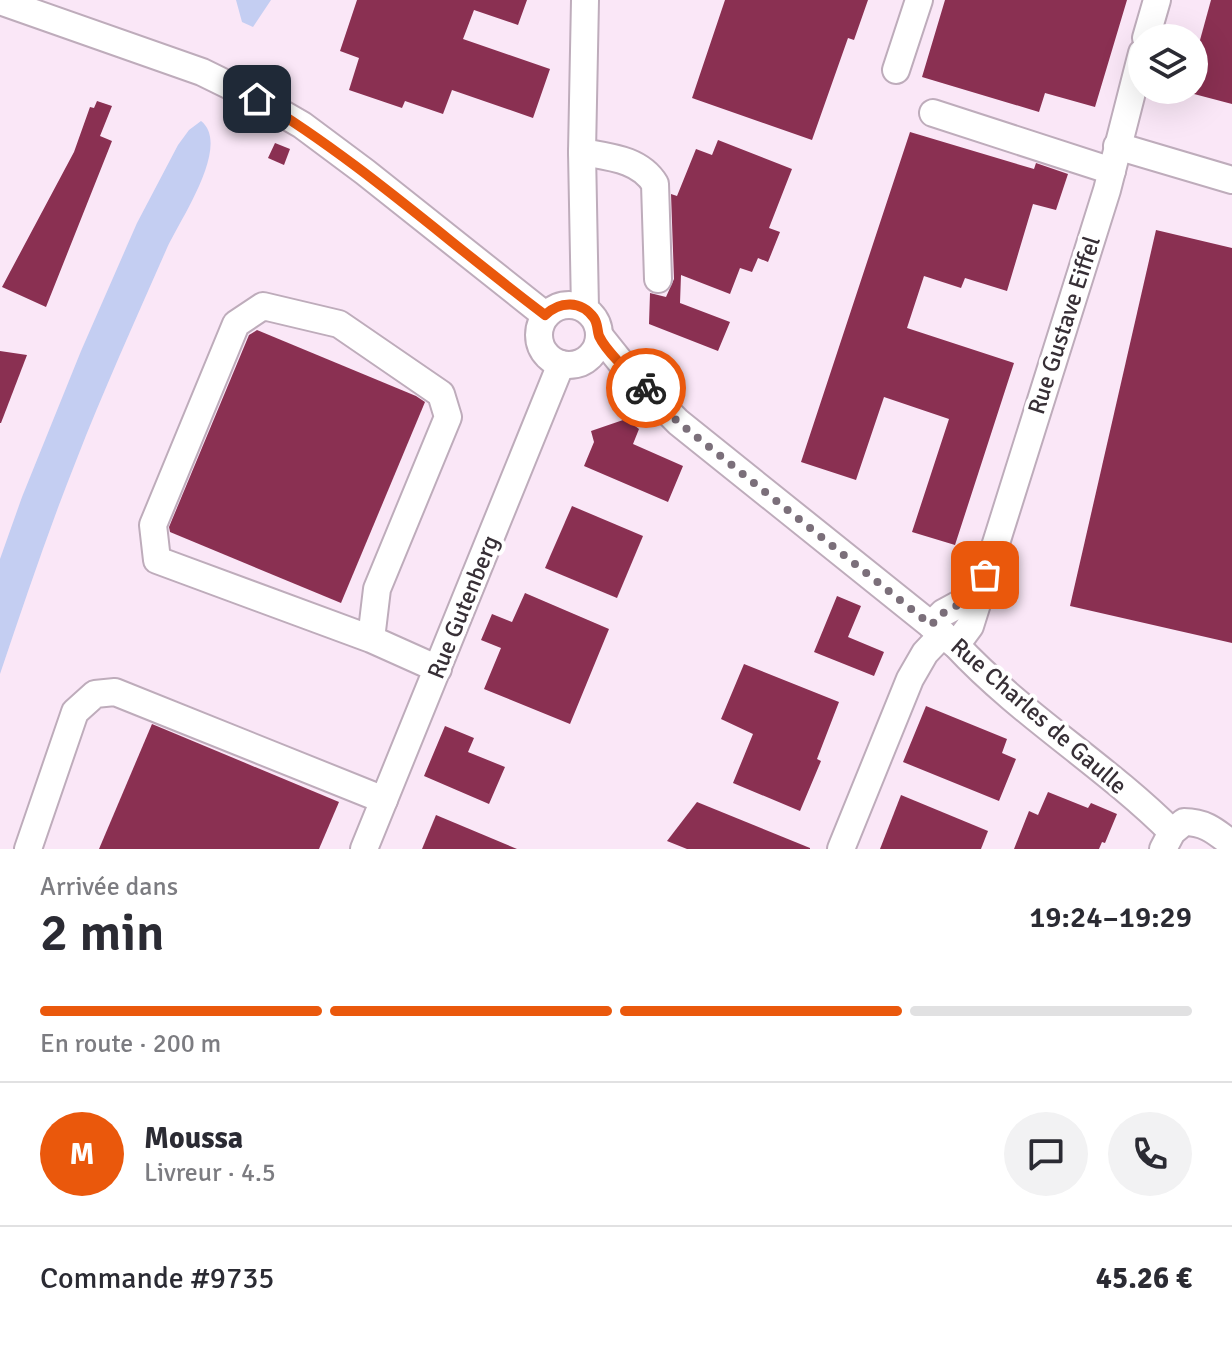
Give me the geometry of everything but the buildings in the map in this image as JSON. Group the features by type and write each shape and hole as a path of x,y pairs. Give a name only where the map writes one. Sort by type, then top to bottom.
{"street":[{"path":"585,0 582,152 585,309"},
{"path":"896,70 919,0"},
{"path":"1150,24 1157,0"},
{"path":"0,1 42,8 202,72 257,99 302,125 552,310 576,305 585,309 598,325 597,346 573,362 551,360 540,346 538,334 552,310 571,269 582,152"},
{"name":"Rue Gustave Eiffel","path":"841,849 910,679 925,653 943,635 943,613 978,594 1128,104"},
{"path":"933,113 1114,158 1232,180"},
{"path":"582,152 628,161 650,175 655,184 658,279"},
{"path":"371,639 377,589 448,417 441,394 339,324 263,306 236,324 153,525 157,560 371,639 438,669"},
{"name":"Rue Charles de Gaulle","path":"599,335 627,370 678,422 943,635 983,674 1085,756 1167,841"},
{"name":"Rue Charles de Gaulle","path":"573,362 678,422"},
{"name":"Rue Gutenberg","path":"364,849 438,669 573,362"},
{"path":"28,849 75,712 95,694 115,692 384,800"},
{"path":"1167,841 1184,822 1198,822 1209,826 1232,844"}],"water":[{"path":"236,0 271,0 253,27 242,22"},
{"path":"201,121 209,132 207,165 167,248 87,434 46,540 0,674 0,559 22,497 137,223 178,145 189,130"}],"way so far":[{"path":"646,388 678,422 931,625 943,613 978,594 985,575"}],"route":[{"path":"257,99 302,125 365,172 545,315 551,309 567,304 585,309 598,325 599,335 646,388"}]}
